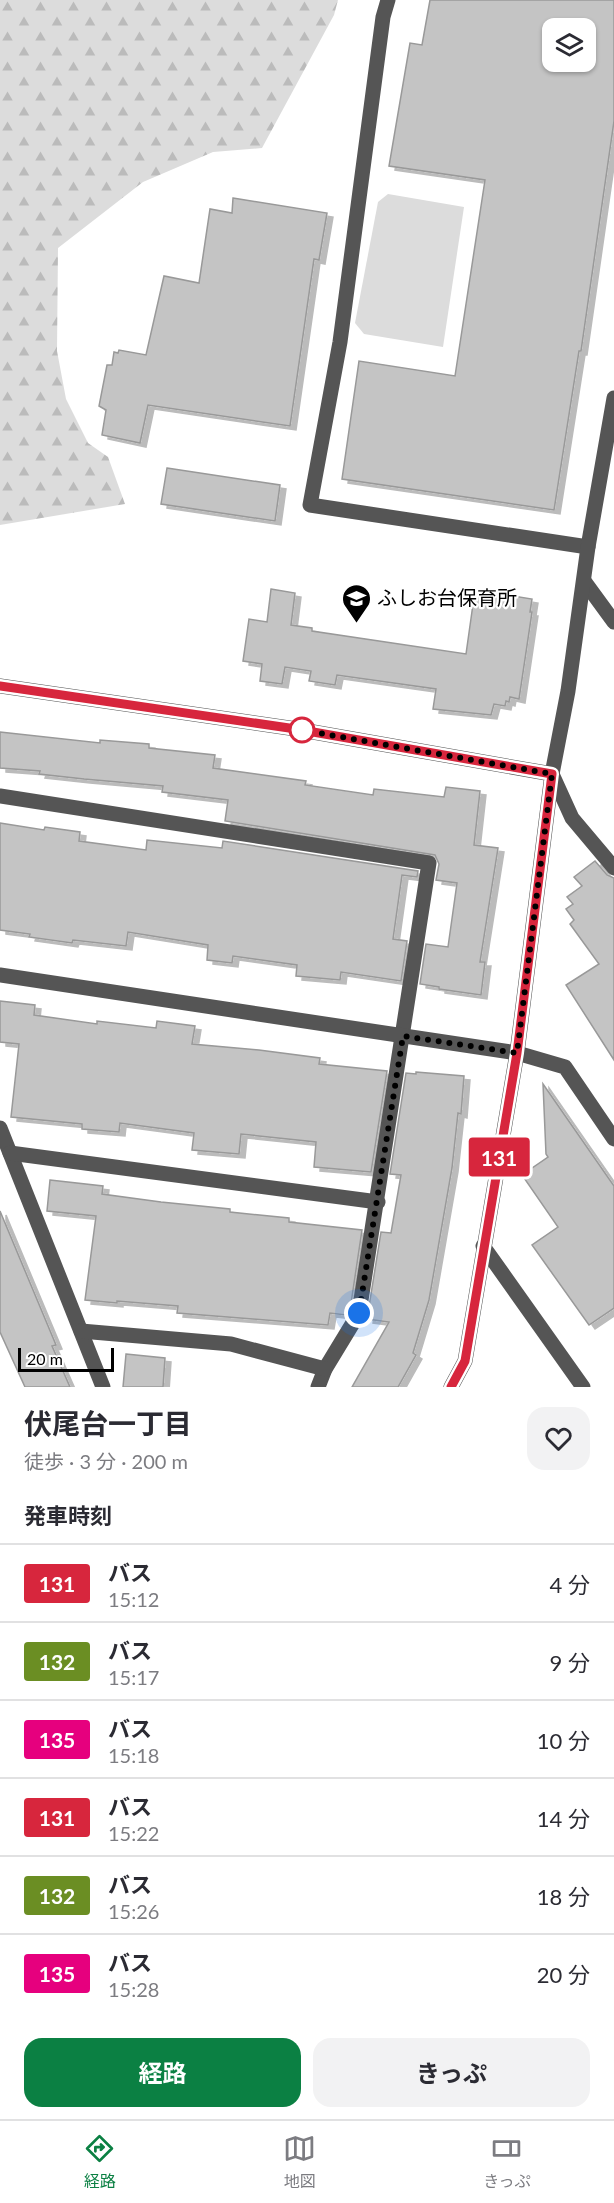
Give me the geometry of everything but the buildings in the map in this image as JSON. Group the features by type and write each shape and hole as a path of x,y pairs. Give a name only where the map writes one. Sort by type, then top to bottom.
{"street":[{"path":"388,0 383,16 340,342 310,505 588,547"},
{"path":"451,1387 465,1361 517,1053 552,774 614,398"},
{"path":"584,581 614,622"},
{"path":"0,686 296,729 552,774"},
{"path":"552,774 572,818 614,868"},
{"path":"0,796 429,863 359,1313 325,1369 318,1387"},
{"path":"0,975 517,1053 565,1067 614,1139"},
{"path":"0,1128 103,1387"},
{"path":"10,1153 378,1202"},
{"path":"483,1246 583,1387"},
{"path":"81,1331 231,1344 325,1369"}],"green space":[{"path":"0,0 338,0 334,15 262,148 213,152 143,182 58,248 57,351 66,399 88,443 108,457 125,504 0,525"},
{"path":"388,194 464,207 443,347 364,334 355,323 378,202"}],"bus line":[{"name":"131","path":"0,686 296,729 552,774 517,1053 465,1361 451,1387"}],"place":[{"name":"ふしお台保育所","path":"356,624"}],"route":[{"path":"302,730 296,729 552,774 517,1053 403,1036 359,1313"}]}
